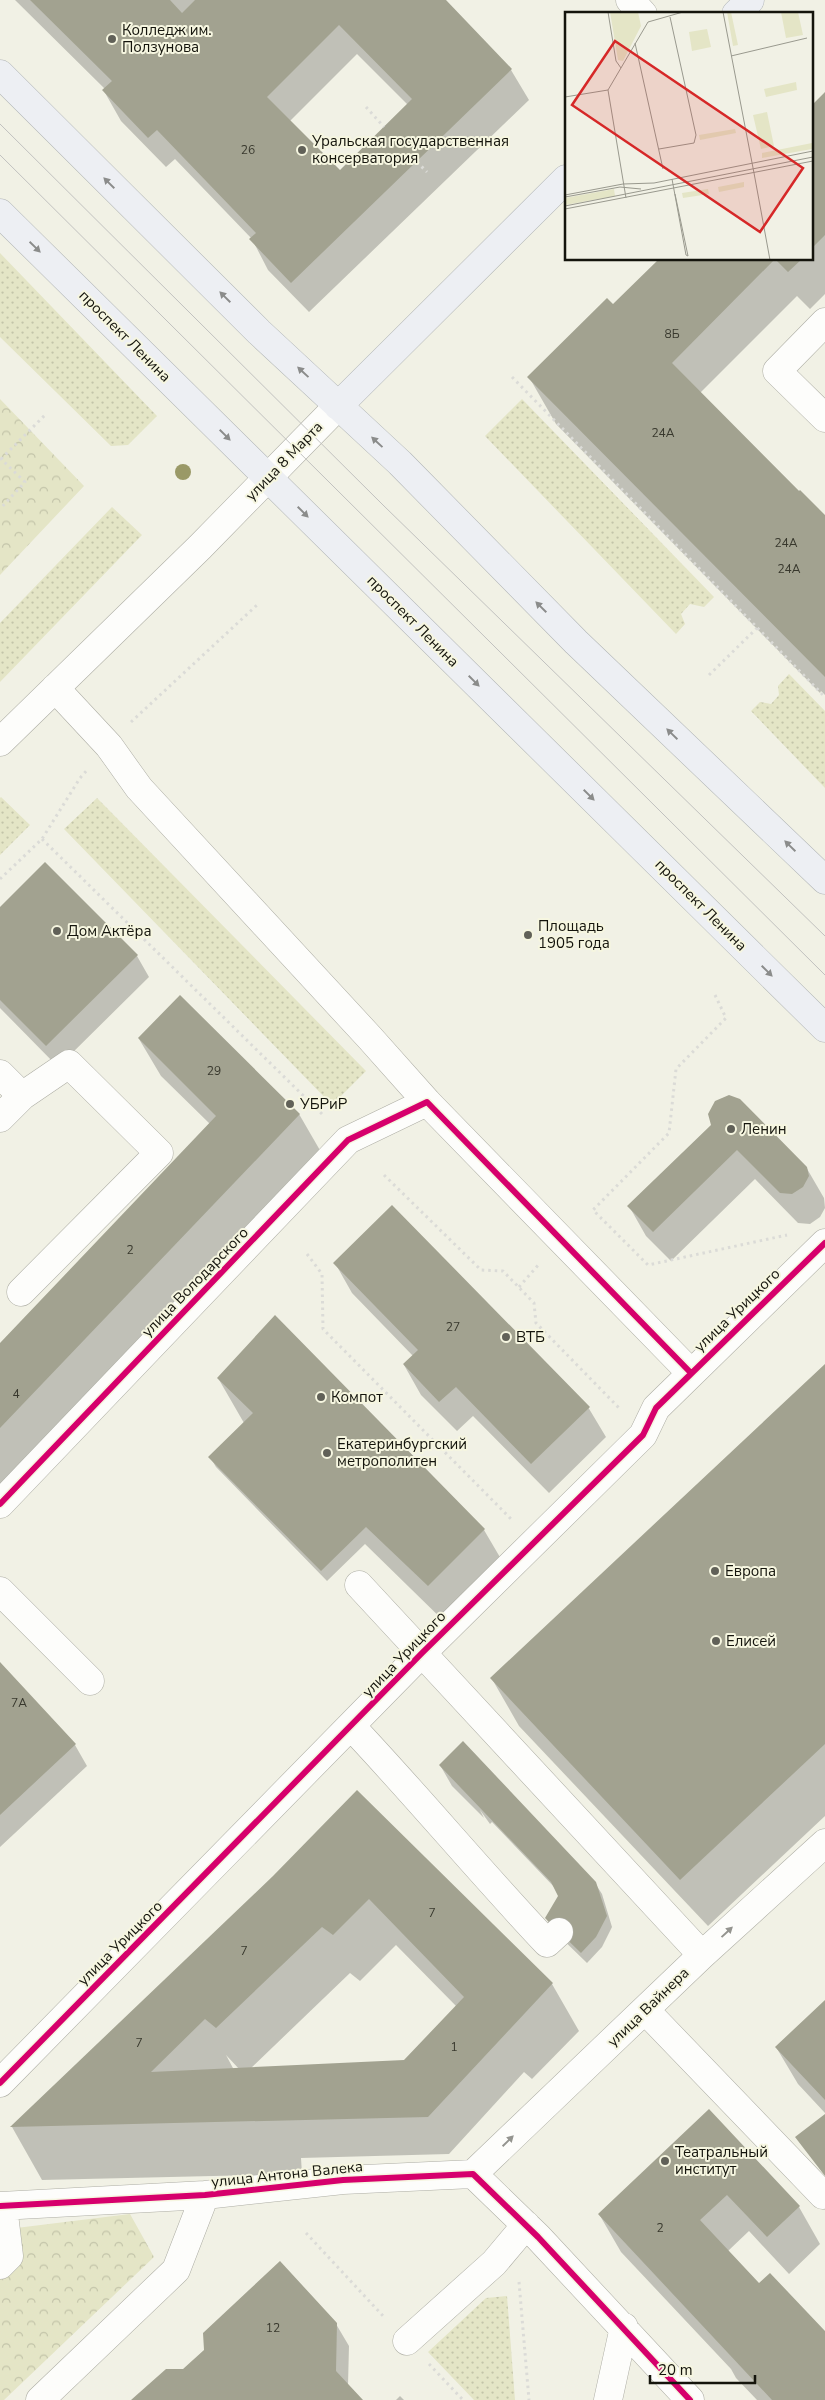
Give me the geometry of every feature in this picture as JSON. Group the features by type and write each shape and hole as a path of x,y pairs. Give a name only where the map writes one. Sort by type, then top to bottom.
{"main road":[{"path":"738,12 750,0"},
{"path":"0,74 260,332 400,463 576,642 825,880"},
{"name":"улица 8 Марта","path":"338,406 565,180"},
{"name":"проспект Ленина","path":"0,213 825,1028"}],"street":[{"path":"630,0 641,12"},
{"path":"825,322 777,371 825,418"},
{"name":"улица 8 Марта","path":"0,742 193,554 338,406"},
{"path":"55,688 108,746 139,788 370,1038 426,1102 690,1372"},
{"path":"0,1118 22,1096 69,1064 159,1152 21,1292"},
{"path":"0,1074 22,1096"},
{"name":"улица Володарского","path":"0,1504 348,1140 426,1102"},
{"name":"улица Урицкого","path":"0,2083 422,1653 643,1435 656,1408 690,1372 825,1243"},
{"path":"359,1586 702,1955"},
{"path":"0,1592 90,1681"},
{"path":"351,1726 546,1943 559,1932"},
{"name":"улица Вайнера","path":"473,2174 702,1955 825,1842"},
{"path":"645,2010 823,2195"},
{"path":"473,2174 526,2225 690,2400"},
{"name":"улица Антона Валека","path":"2,2206 204,2195 343,2180 473,2174"},
{"path":"40,2400 176,2270 204,2195"},
{"path":"0,2265 9,2256 2,2206"},
{"path":"407,2341 494,2263 526,2225"},
{"path":"608,2400 624,2328"}],"path":[{"path":"366,107 384,127"},
{"path":"417,162 427,172"},
{"path":"512,377 825,697"},
{"path":"0,508 24,482 0,459 46,414"},
{"path":"131,722 256,605"},
{"path":"708,675 757,628"},
{"path":"0,879 42,839 80,778 91,766"},
{"path":"42,839 324,1116"},
{"path":"715,995 726,1018 676,1069 669,1133 593,1210 648,1265 793,1233"},
{"path":"384,1175 481,1270 503,1271 534,1303 536,1323 626,1415"},
{"path":"306,1254 322,1274 323,1329 516,1524"},
{"path":"519,1287 541,1262"},
{"path":"306,2233 463,2400"},
{"path":"519,2282 529,2400"}],"green space":[{"path":"0,253 157,416 128,445 111,446 0,337"},
{"path":"0,399 84,486 0,575"},
{"path":"522,399 714,597 704,607 690,604 681,614 685,624 676,634 485,436"},
{"path":"112,507 142,535 0,682 0,623"},
{"path":"789,674 825,711 825,788 751,711 760,702 771,704 779,695 778,686"},
{"path":"0,798 30,825 0,855"},
{"path":"97,798 366,1071 332,1105 64,829"},
{"path":"130,2214 154,2257 4,2400 0,2400 0,2230"},
{"path":"507,2296 515,2400 474,2400 428,2352 486,2298"}],"building":[{"name":"Уральская государственная консерватория","path":"30,0 170,0 182,13 195,0 446,0 512,69 291,283 249,239 256,233 157,130 148,138 102,90 112,81","holes":["339,25 412,99 340,170 267,97"]},
{"path":"825,92 825,235 812,248 812,105"},
{"path":"658,260 774,260 672,363 825,515 825,677 527,377 607,298 613,304"},
{"path":"776,260 801,260 788,272"},
{"name":"Дом Актёра","path":"45,862 138,955 46,1046 0,1000 0,907"},
{"path":"180,995 300,1114 0,1428 0,1343 216,1116 138,1038"},
{"path":"729,1095 740,1099 807,1167 809,1176 803,1187 792,1194 780,1193 737,1150 653,1232 627,1206 711,1125 708,1114 715,1101"},
{"path":"392,1205 590,1407 531,1464 456,1387 439,1402 403,1364 418,1350 333,1263"},
{"path":"275,1315 485,1529 428,1586 366,1527 321,1571 208,1457 253,1413 217,1378"},
{"name":"Европа","path":"825,1364 825,1744 680,1880 490,1678"},
{"path":"0,1662 76,1744 0,1815"},
{"path":"463,1741 596,1882 607,1916 596,1937 581,1953 545,1918 558,1896 551,1882 439,1765"},
{"path":"357,1790 553,1983 428,2117 10,2127 273,1876","holes":["369,1899 464,1997 404,2060 151,2072 205,2019 216,2028 322,1927 333,1935"]},
{"path":"825,2000 825,2100 775,2047"},
{"path":"709,2109 800,2206 767,2237 727,2195 700,2220 759,2283 770,2273 825,2331 825,2400 772,2400 598,2214"},
{"path":"825,2114 825,2176 795,2137"},
{"path":"280,2261 337,2323 336,2371 363,2400 131,2400 166,2369 183,2369 204,2350 203,2333"}],"tram line":[{"path":"0,124 383,505 825,936"},
{"path":"0,155 825,975"}],"cycle path":[{"path":"0,1504 348,1140 427,1102 690,1372"},
{"path":"0,2083 422,1653 643,1435 656,1408 825,1243"},
{"path":"0,2206 205,2195 343,2180 473,2174 538,2237 690,2400"}],"place":[{"name":"Колледж им. Ползунова","path":"112,39"},
{"name":"Уральская государственная консерватория","path":"302,150"},
{"name":"Дом Актёра","path":"57,931"},
{"name":"Площадь 1905 года","path":"528,935"},
{"name":"УБРиР","path":"290,1104"},
{"name":"Ленин","path":"731,1129"},
{"name":"ВТБ","path":"506,1337"},
{"name":"Компот","path":"321,1397"},
{"name":"Екатеринбургский метрополитен","path":"327,1453"},
{"name":"Европа","path":"715,1571"},
{"name":"Елисей","path":"716,1641"},
{"name":"Театральный институт","path":"665,2161"}]}
